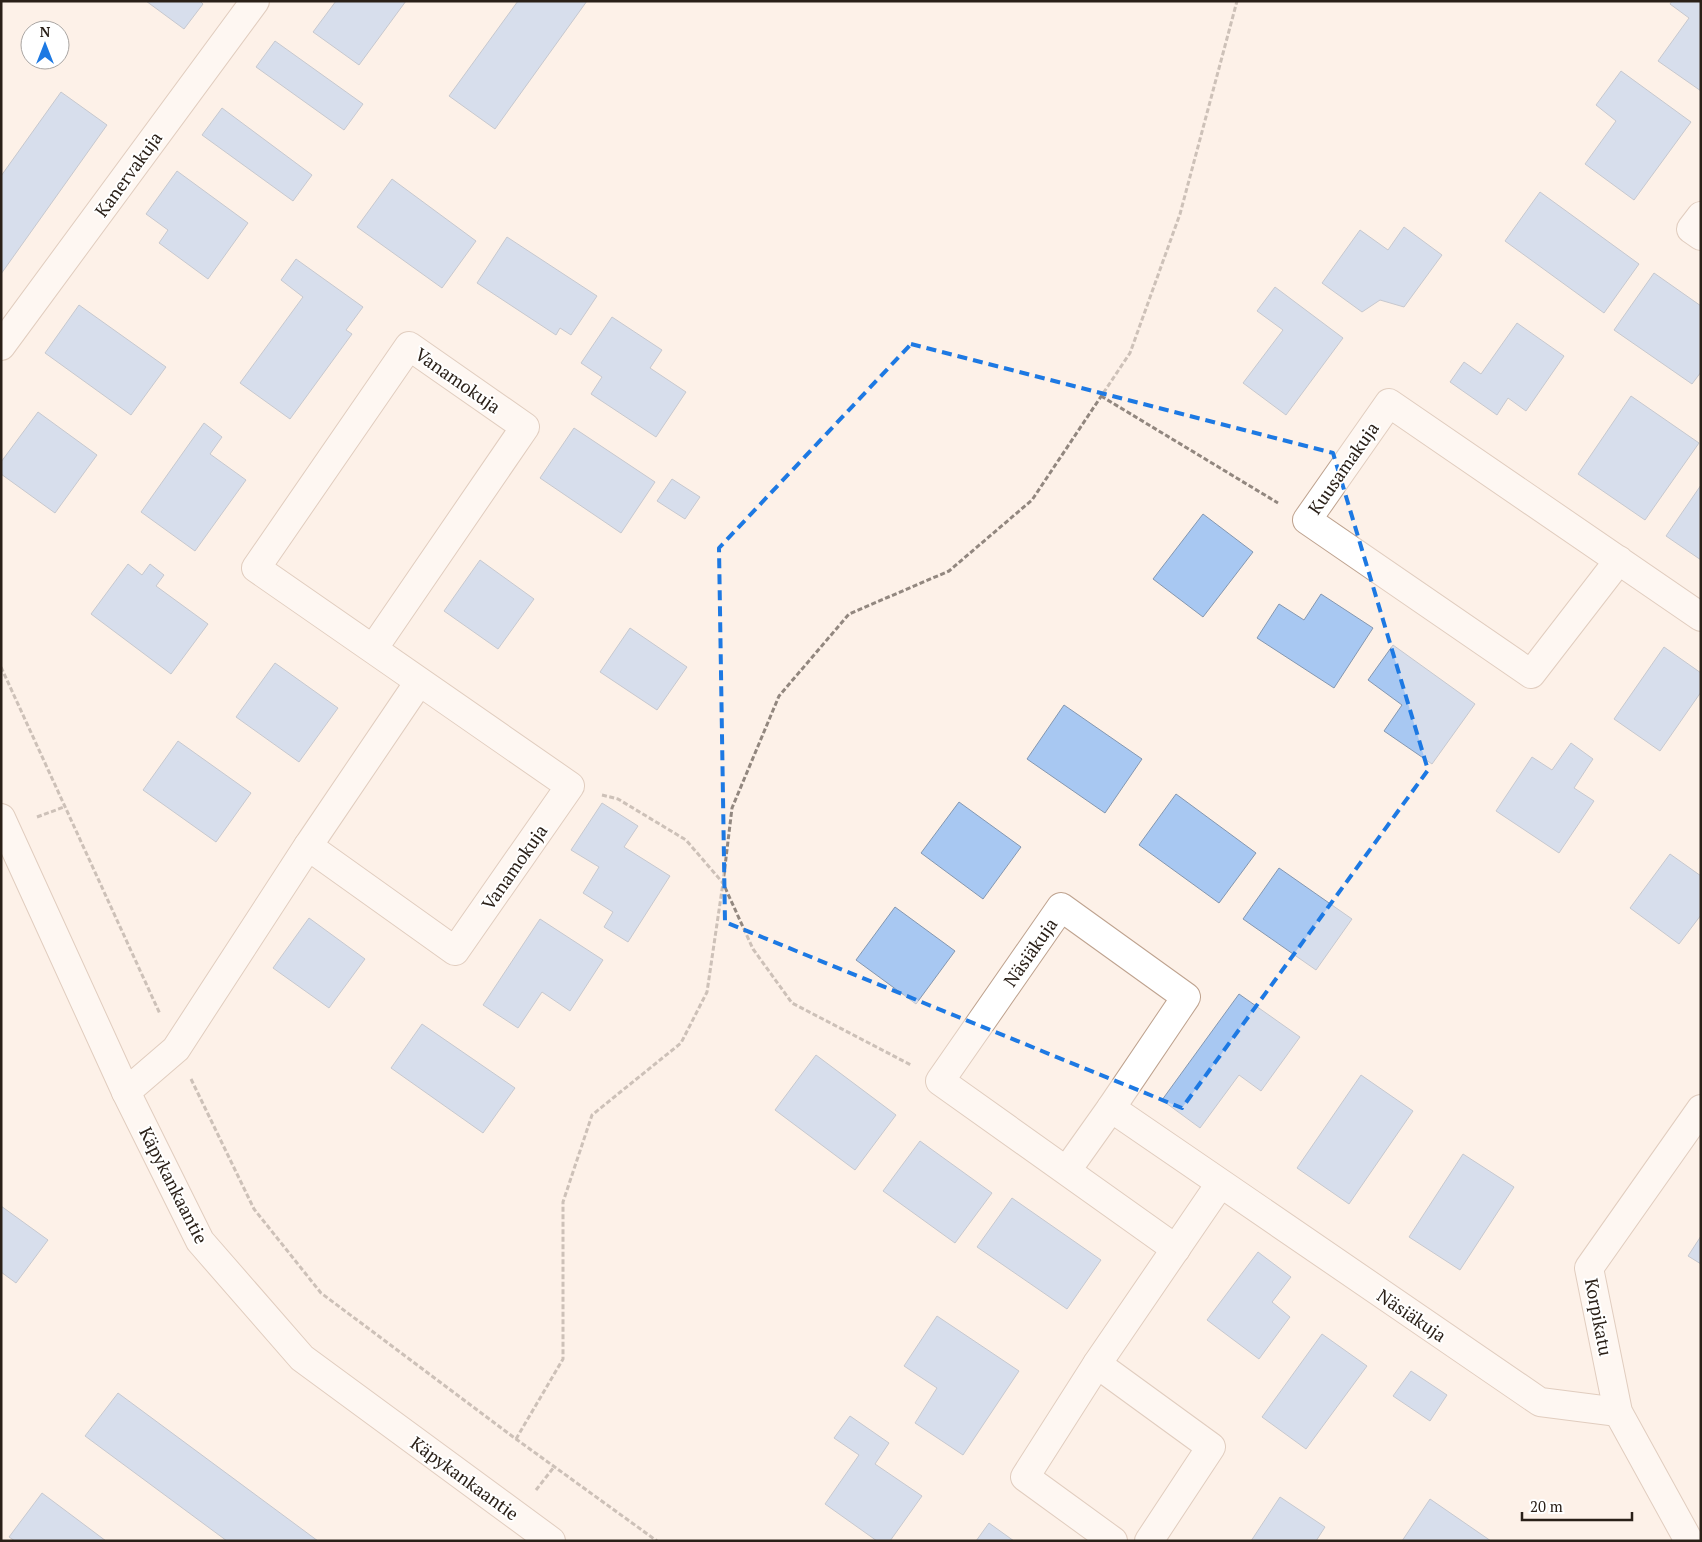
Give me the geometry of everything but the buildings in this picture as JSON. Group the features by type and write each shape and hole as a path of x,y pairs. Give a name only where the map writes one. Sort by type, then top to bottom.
{"street":[{"name":"Kanervakuja","path":"1,346 255,1"},
{"path":"1701,216 1691,229 1701,236"},
{"name":"Vanamokuja","path":"308,846 456,951 570,786 256,568 409,346 525,426 373,649"},
{"name":"Kuusamakuja","path":"1619,560 1531,674 1307,520 1389,403 1619,560 1701,616"},
{"path":"126,1092 176,1049 308,846 419,682"},
{"name":"Käpykankaantie","path":"1,818 11,864 200,1241 302,1358 551,1541"},
{"name":"Näsiäkuja","path":"940,1081 1061,907 1186,997 1111,1108 1066,1170"},
{"path":"940,1081 1176,1248"},
{"name":"Näsiäkuja","path":"1111,1108 1540,1402 1618,1412"},
{"name":"Korpikatu","path":"1689,1541 1618,1412 1589,1268 1701,1109"},
{"path":"1113,1541 1026,1477 1097,1364 1220,1184"},
{"path":"1097,1364 1211,1446 1149,1541"}],"path":[{"path":"516,1439 563,1359 563,1202 592,1115 681,1043 707,992 732,808 779,696 849,614 949,571 1032,500 1130,353 1180,214 1237,1"},
{"path":"1101,396 1307,520"},
{"path":"1,667 176,1049 254,1209 320,1293 657,1541"},
{"path":"570,786 618,799 686,840 723,883 753,949 792,1003 940,1081"}],"highlighted area":[{"path":"911,344 1333,453 1428,770 1182,1108 725,922 719,548"}]}
